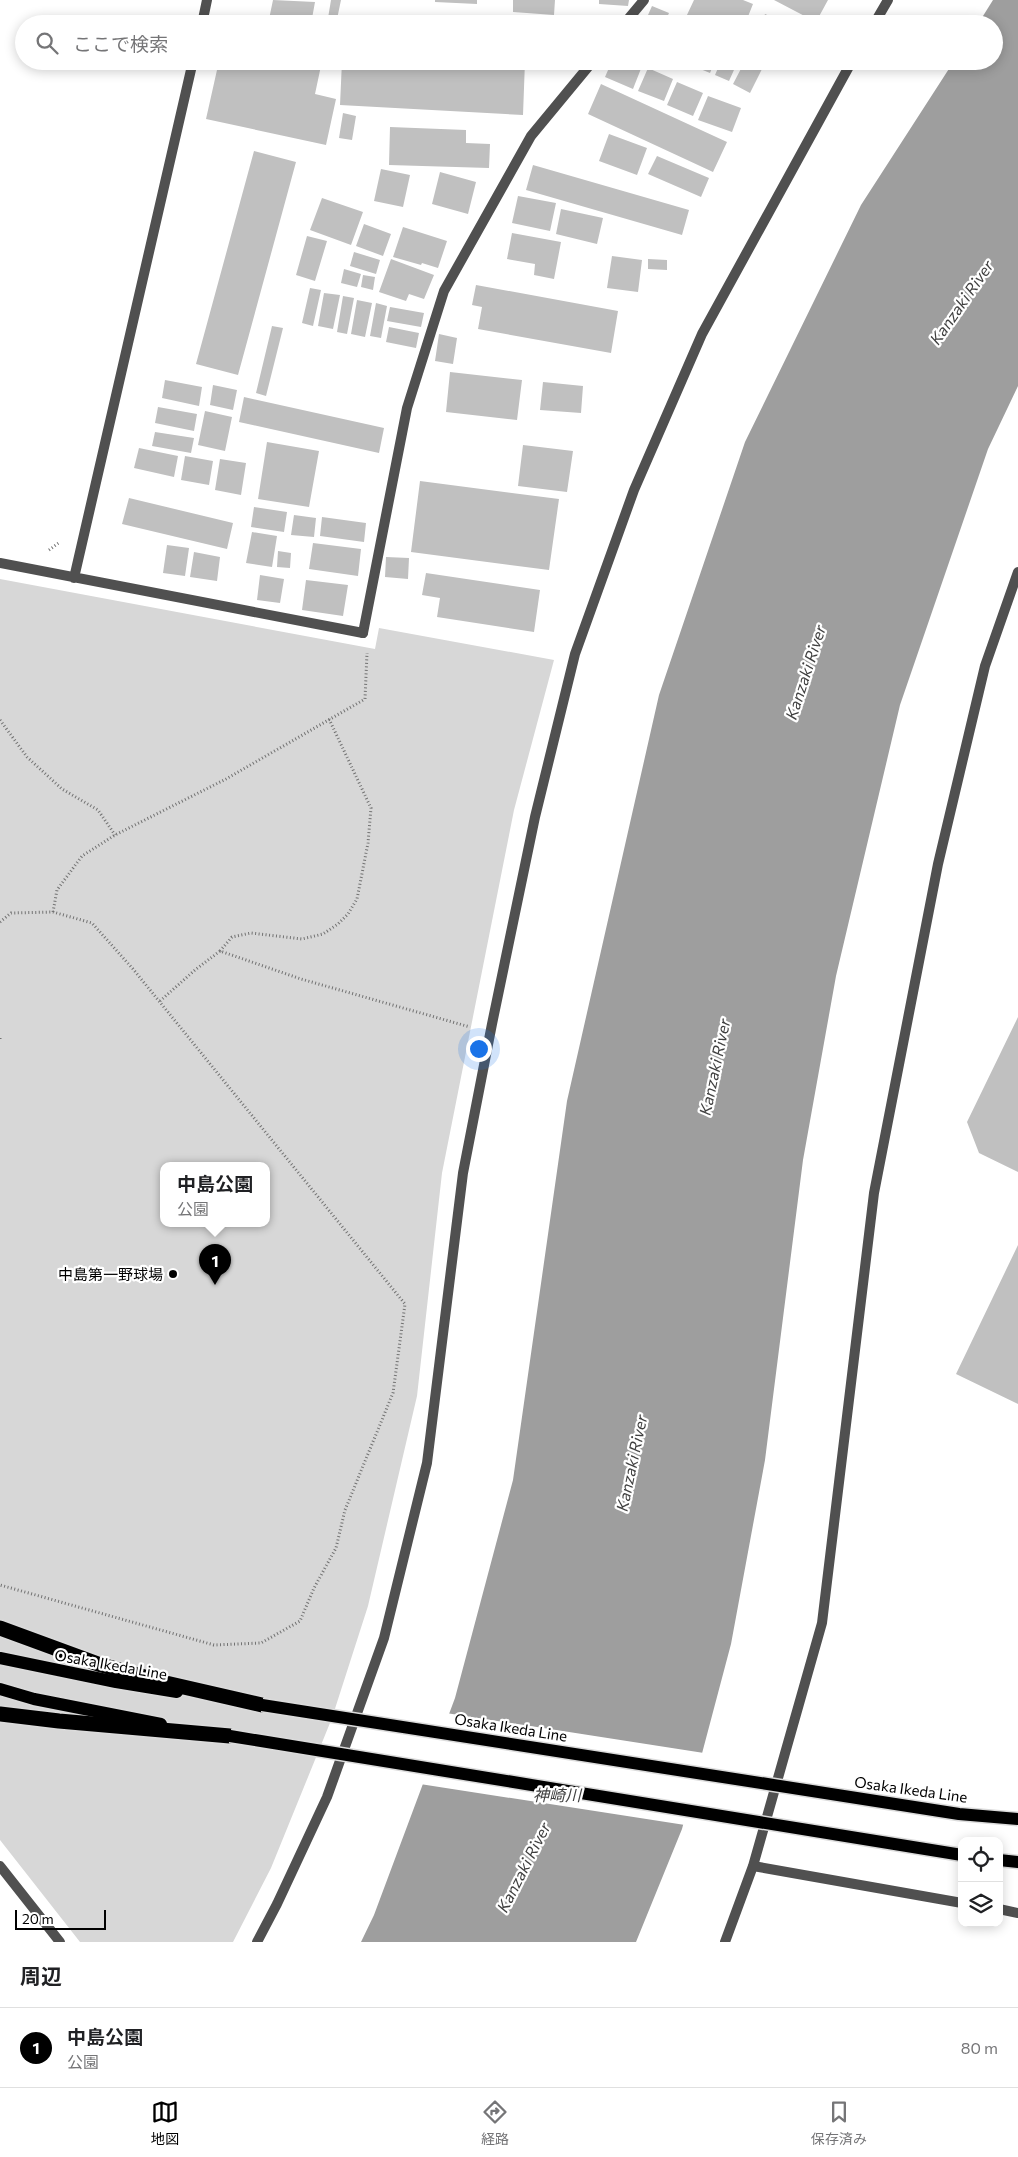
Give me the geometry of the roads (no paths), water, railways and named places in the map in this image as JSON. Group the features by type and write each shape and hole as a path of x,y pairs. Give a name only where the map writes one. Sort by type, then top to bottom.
{"highway":[{"path":"0,1628 98,1664 166,1683 262,1705"},
{"path":"0,1714 230,1736"}],"main road":[{"name":"Osaka Ikeda Line","path":"0,1658 116,1682 959,1814 1018,1819"},
{"path":"0,1689 34,1699 106,1714 230,1736 958,1853"},
{"path":"1003,1860 1018,1862"}],"street":[{"path":"204,15 207,0"},
{"path":"632,15 644,0"},
{"path":"879,15 888,0"},
{"path":"74,578 191,70"},
{"path":"0,563 363,633 407,408 444,291 531,136 586,70"},
{"path":"257,1942 327,1797 384,1638 427,1464 463,1173 484,1061 535,817 576,654 634,490 702,334 847,70"},
{"path":"725,1942 753,1866 822,1623 874,1193 936,874 986,666 1018,572"},
{"path":"0,1866 60,1942"},
{"path":"753,1866 958,1902"},
{"path":"1003,1910 1018,1913"}],"water":[{"name":"神崎川","path":"993,0 1018,0 1018,386 988,449 900,705 836,976 803,1160 765,1460 731,1644 682,1829 636,1942 361,1942 374,1915 455,1698 513,1480 567,1101 659,695 745,442 861,205 948,70 1003,70 1003,15 984,15"}],"place":[{"name":"中島第一野球場","path":"173,1274"},
{"name":"中島公園","path":"215,1285"}],"water label":[{"name":"Kanzaki River","path":"961,302"},
{"name":"Kanzaki River","path":"805,672"},
{"name":"Kanzaki River","path":"714,1067"},
{"name":"Kanzaki River","path":"631,1463"},
{"name":"Kanzaki River","path":"523,1867"}]}
